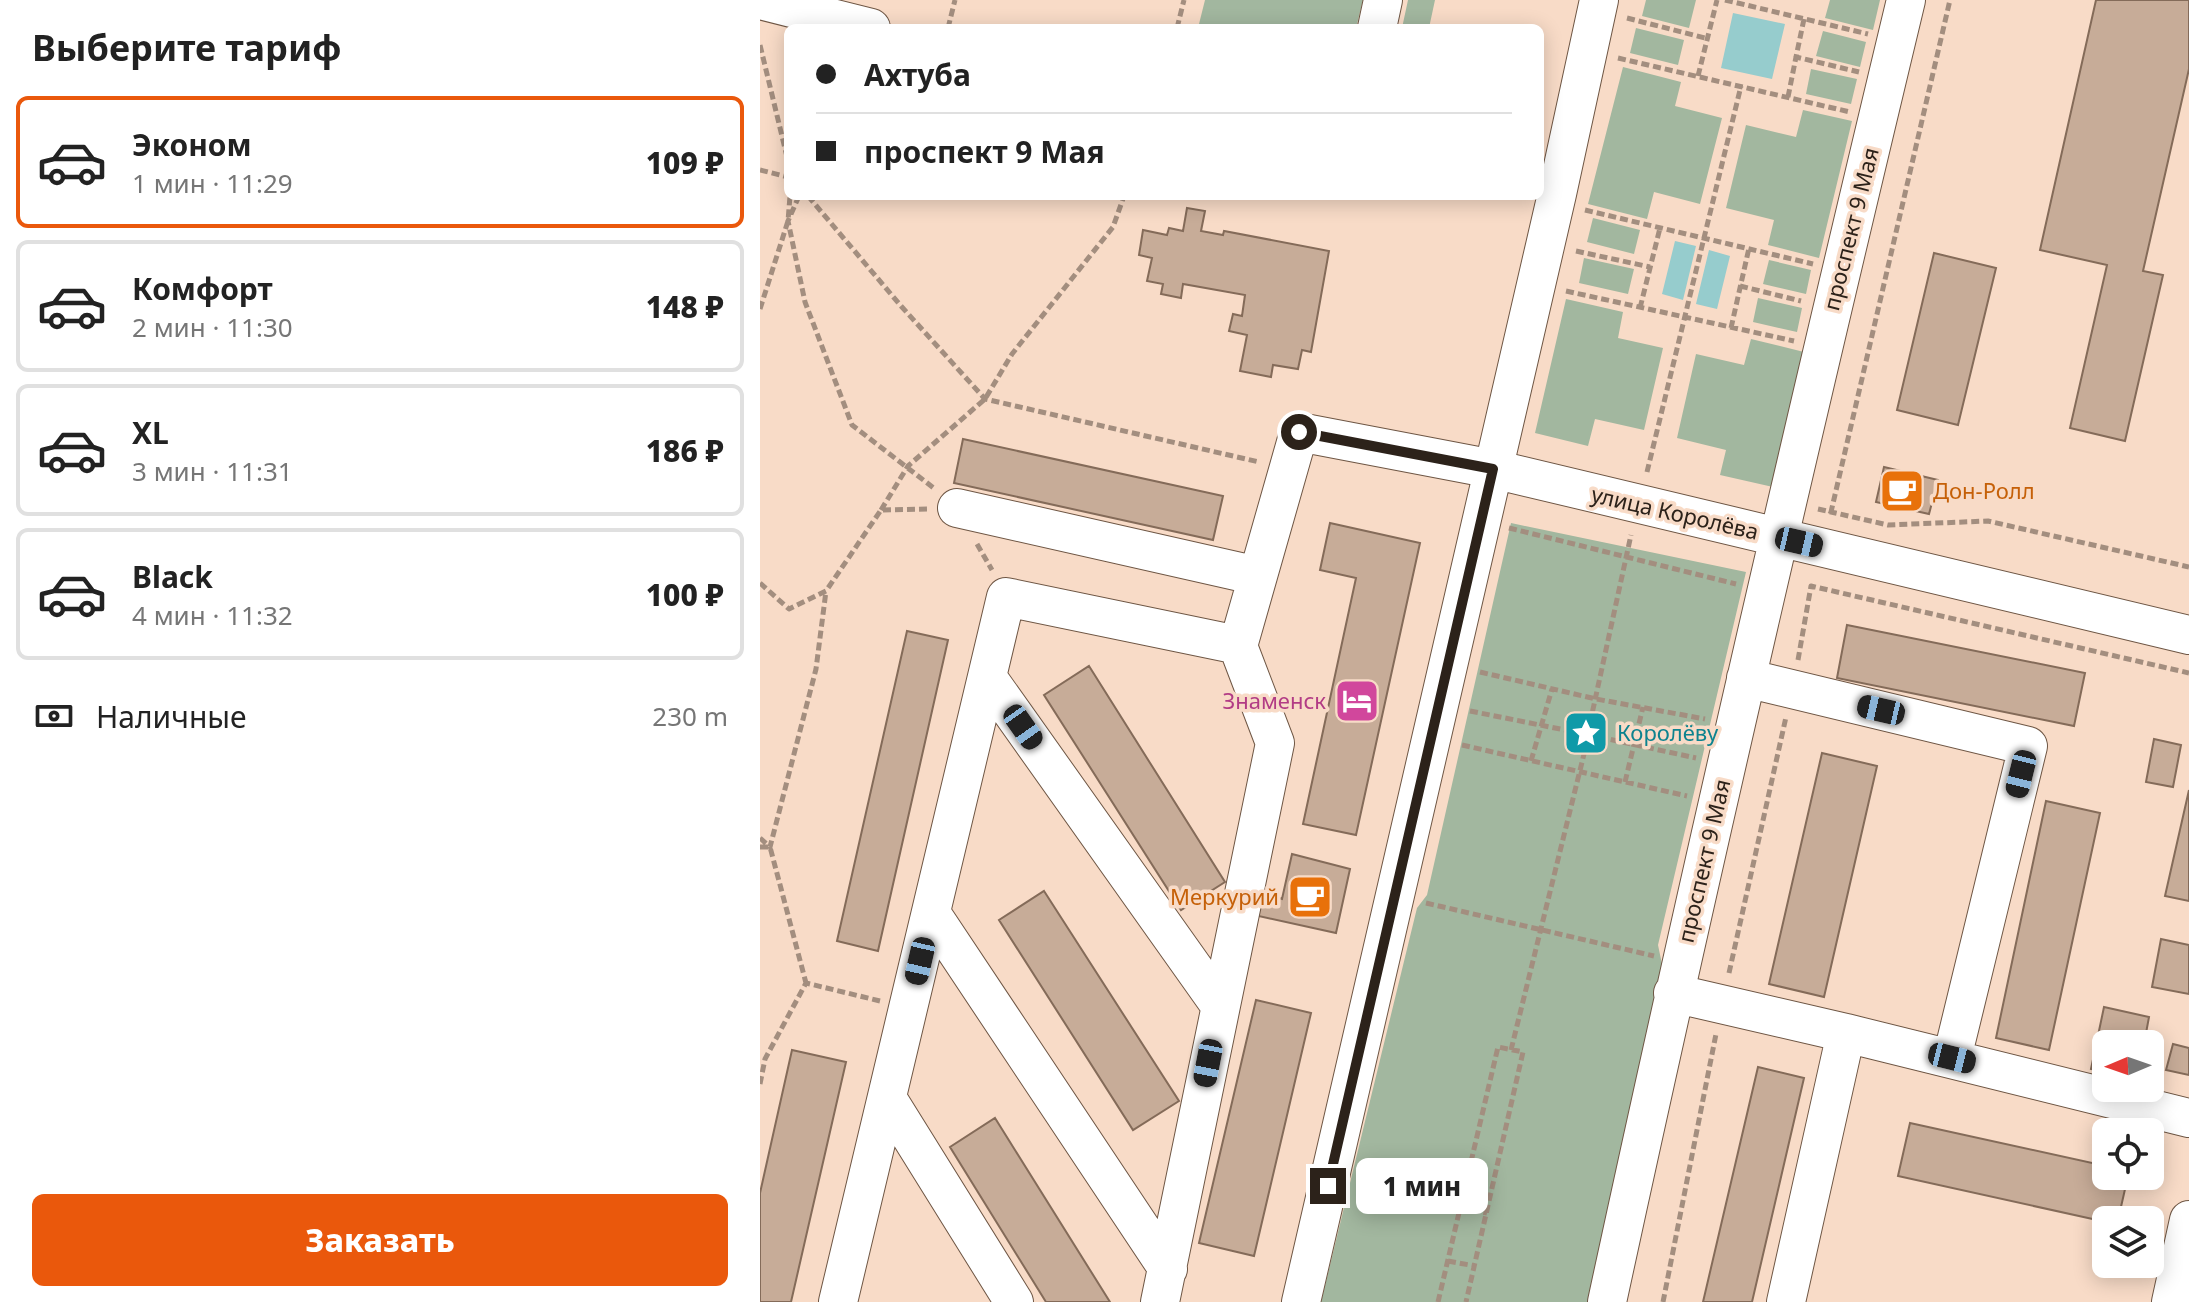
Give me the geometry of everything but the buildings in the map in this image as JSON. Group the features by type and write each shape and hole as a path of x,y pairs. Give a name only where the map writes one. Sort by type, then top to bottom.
{"street":[{"path":"760,0 855,24"},
{"path":"1378,24 1383,0"},
{"name":"проспект 9 Мая","path":"1607,1302 1670,976 1746,678 1906,0"},
{"path":"1301,1302 1558,197 1611,9"},
{"name":"улица Королёва","path":"1289,469 1299,432 1493,469 1777,537 1826,530 2189,635"},
{"path":"1164,1286 1219,1004 1275,743 1238,645 1289,469"},
{"path":"957,508 1258,576"},
{"path":"838,1302 1006,597 1238,645"},
{"path":"987,677 1219,1004"},
{"path":"1746,678 2028,746 1952,1058"},
{"path":"931,913 1164,1286"},
{"path":"1670,976 1722,1004 2189,1118"},
{"path":"1786,1302 1846,1033"},
{"path":"887,1098 1014,1302"},
{"path":"2171,1302 2189,1220"}],"path":[{"path":"949,24 955,0"},
{"path":"1178,24 1184,0"},
{"path":"1698,76 1705,38 1717,0"},
{"path":"1725,0 1881,37"},
{"path":"1757,8 1759,0"},
{"path":"1663,1302 1722,1004 1793,689 1811,586 1950,0"},
{"path":"1611,9 1705,38"},
{"path":"1788,97 1804,19"},
{"path":"760,45 784,144"},
{"path":"1613,56 1862,114"},
{"path":"1796,57 1871,75"},
{"path":"1647,472 1741,86"},
{"path":"760,170 784,176"},
{"path":"1558,197 1660,228 1815,264"},
{"path":"790,200 788,221 805,302 852,425 908,466 957,508 1006,597"},
{"path":"760,309 797,200"},
{"path":"811,200 985,399 1289,469"},
{"path":"760,1084 765,1059 806,983 770,847 816,669 826,591 908,466 985,399 1012,354 1113,227 1123,200"},
{"path":"1640,308 1660,228"},
{"path":"1731,328 1749,248"},
{"path":"1567,249 1650,267"},
{"path":"1740,286 1805,302"},
{"path":"1557,289 1796,342"},
{"path":"881,510 957,508"},
{"path":"1481,520 1739,585"},
{"path":"1826,530 1988,521 2189,567"},
{"path":"1590,723 1631,534"},
{"path":"760,583 789,609 826,591"},
{"path":"1811,586 2189,673"},
{"path":"1467,669 1596,699 1708,719"},
{"path":"1531,761 1552,689"},
{"path":"1625,782 1643,707"},
{"path":"1458,708 1575,732"},
{"path":"1578,721 1590,723 1603,726 1595,748 1572,743 1578,721"},
{"path":"1599,737 1699,758"},
{"path":"1449,743 1690,796"},
{"path":"1511,1050 1586,746"},
{"path":"760,838 770,847"},
{"path":"760,847 770,847"},
{"path":"1413,900 1541,929 1670,976"},
{"path":"806,983 909,1008"},
{"path":"1438,1302 1498,1047 1523,1052 1466,1302"},
{"path":"1460,1207 1487,1213"},
{"path":"1448,1261 1475,1266"}],"green space":[{"path":"1205,0 1363,0 1357,24 1199,24"},
{"path":"1408,0 1435,0 1430,24 1403,24"},
{"path":"1646,0 1696,0 1689,28 1642,16"},
{"path":"1830,0 1880,0 1873,30 1825,18"},
{"path":"1636,28 1684,40 1678,65 1630,53"},
{"path":"1823,31 1866,42 1860,67 1816,56"},
{"path":"1623,67 1681,82 1675,106 1722,118 1700,204 1654,192 1647,219 1588,204"},
{"path":"1811,69 1857,79 1851,104 1806,94"},
{"path":"1803,110 1852,121 1819,258 1768,245 1774,220 1726,208 1746,125 1796,137"},
{"path":"1593,218 1640,230 1634,254 1587,242"},
{"path":"1584,258 1634,269 1628,294 1579,283"},
{"path":"1769,260 1811,270 1806,294 1763,284"},
{"path":"1758,298 1802,308 1797,332 1753,322"},
{"path":"1566,299 1623,312 1618,338 1663,348 1644,430 1595,419 1588,446 1535,433"},
{"path":"1751,339 1804,352 1773,487 1720,475 1726,450 1677,438 1696,354 1744,365"},
{"path":"1511,523 1746,572 1658,945 1663,969 1589,1302 1321,1302 1417,908 1427,895"}],"water":[{"path":"1733,13 1785,24 1772,79 1721,68"},
{"path":"1675,241 1696,246 1683,300 1662,294"},
{"path":"1709,250 1730,256 1717,309 1696,304"}],"place":[{"name":"Дон-Ролл","path":"1902,491"},
{"name":"Знаменск","path":"1357,701"},
{"name":"Королёву","path":"1586,733"},
{"name":"Меркурий","path":"1310,897"}],"route":[{"path":"1299,432 1493,469 1328,1186"}]}
